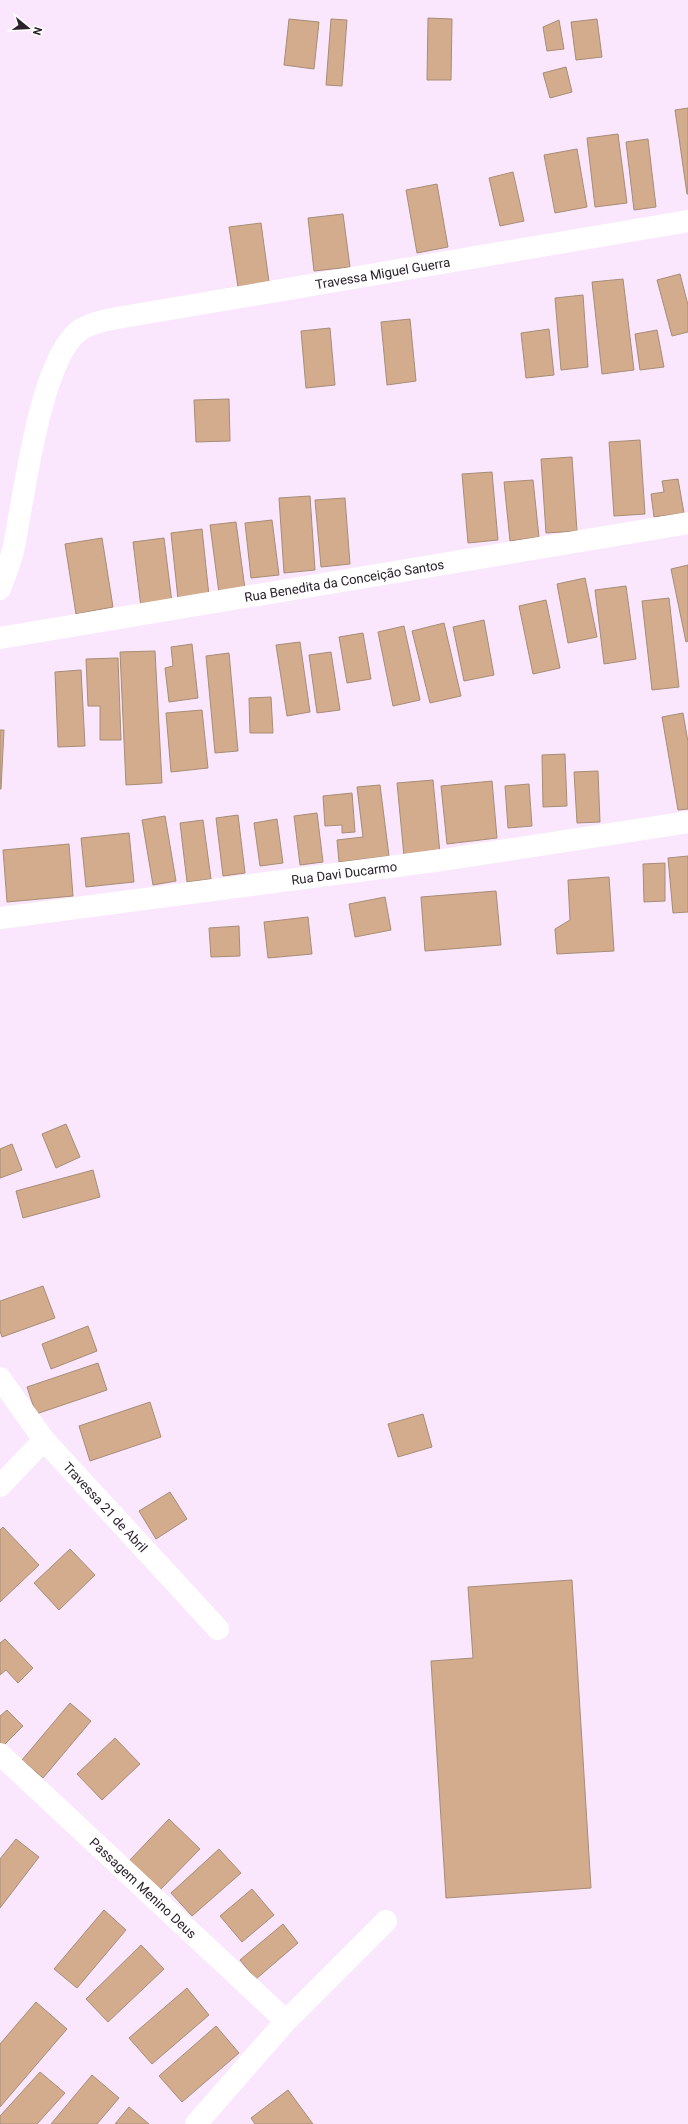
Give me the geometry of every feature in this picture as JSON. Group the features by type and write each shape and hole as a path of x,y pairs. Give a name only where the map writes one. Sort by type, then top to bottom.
{"street":[{"name":"Travessa Miguel Guerra","path":"0,589 14,548 33,443 46,393 57,363 68,343 80,331 98,322 117,318 688,221"},
{"name":"Rua Benedita da Conceição Santos","path":"0,638 688,522"},
{"name":"Rua Davi Ducarmo","path":"0,918 442,860 688,822"},
{"name":"Travessa 21 de Abril","path":"0,1378 44,1440 218,1629"},
{"path":"0,1486 44,1440"},
{"name":"Passagem Menino Deus","path":"0,1754 286,2021"},
{"path":"196,2124 286,2021 386,1921"}],"building":[{"path":"428,18 452,19 451,80 427,80"},
{"path":"289,19 319,22 314,69 284,65"},
{"path":"331,19 347,20 342,86 326,85"},
{"path":"597,19 602,57 576,60 571,22"},
{"path":"559,20 564,49 547,51 543,27"},
{"path":"566,67 572,92 550,98 543,73"},
{"path":"688,108 688,194 687,194 675,110"},
{"path":"618,134 627,203 595,207 587,138"},
{"path":"648,139 656,207 634,210 626,142"},
{"path":"577,149 587,207 555,213 544,155"},
{"path":"513,172 524,221 500,226 489,178"},
{"path":"437,184 448,247 417,253 406,190"},
{"path":"343,214 350,267 314,271 308,218"},
{"path":"261,223 269,282 238,287 229,227"},
{"path":"680,274 688,305 688,332 672,336 657,280"},
{"path":"623,279 634,370 602,374 592,282"},
{"path":"583,295 588,367 561,370 555,298"},
{"path":"410,319 416,381 387,385 381,322"},
{"path":"330,328 335,385 306,388 301,331"},
{"path":"549,329 554,375 526,378 521,333"},
{"path":"657,330 664,367 640,370 635,334"},
{"path":"229,399 230,441 196,442 194,400"},
{"path":"640,440 645,514 614,516 609,442"},
{"path":"572,457 577,531 546,533 541,459"},
{"path":"492,472 498,540 468,543 462,474"},
{"path":"678,479 684,513 654,517 651,494 664,492 662,481"},
{"path":"533,480 539,537 510,541 504,482"},
{"path":"310,496 315,570 284,573 279,498"},
{"path":"345,498 350,564 321,567 315,500"},
{"path":"272,520 279,575 251,578 245,523"},
{"path":"236,522 245,589 219,593 210,525"},
{"path":"202,529 209,596 178,599 171,533"},
{"path":"102,538 113,607 76,614 65,544"},
{"path":"164,538 172,603 141,607 133,542"},
{"path":"688,565 688,641 686,642 671,569"},
{"path":"585,578 597,637 568,643 557,584"},
{"path":"626,586 636,659 604,664 595,590"},
{"path":"669,598 679,687 652,690 642,601"},
{"path":"546,600 560,668 533,674 519,606"},
{"path":"484,620 494,675 464,681 453,627"},
{"path":"444,623 461,696 430,703 412,631"},
{"path":"404,626 420,700 393,706 378,632"},
{"path":"363,633 371,679 347,683 339,637"},
{"path":"300,642 310,712 287,716 276,645"},
{"path":"192,644 198,698 169,702 165,668 173,666 171,647"},
{"path":"155,651 162,783 126,785 120,652"},
{"path":"331,652 340,710 317,713 309,655"},
{"path":"229,653 238,751 215,753 206,656"},
{"path":"118,658 121,740 100,740 100,706 88,706 86,659"},
{"path":"81,670 85,746 58,747 55,672"},
{"path":"271,697 273,733 250,733 249,698"},
{"path":"202,710 208,768 171,772 166,713"},
{"path":"683,713 688,742 688,809 678,810 662,717"},
{"path":"0,730 4,730 1,789 0,789"},
{"path":"565,754 567,806 543,807 542,755"},
{"path":"598,771 600,822 577,823 574,772"},
{"path":"433,780 440,853 404,856 397,783"},
{"path":"492,781 497,838 447,844 441,786"},
{"path":"529,784 532,826 508,828 505,786"},
{"path":"380,785 389,856 339,862 337,840 363,837 357,787"},
{"path":"352,793 355,832 342,833 342,825 325,826 323,796"},
{"path":"317,813 323,862 300,865 294,816"},
{"path":"238,815 245,873 223,876 216,818"},
{"path":"165,816 176,881 153,885 142,820"},
{"path":"277,819 283,863 260,866 254,823"},
{"path":"203,820 211,879 187,882 180,823"},
{"path":"129,833 134,882 86,887 81,838"},
{"path":"69,844 73,896 7,902 3,850"},
{"path":"688,856 688,912 673,913 668,858"},
{"path":"665,863 665,901 644,902 643,864"},
{"path":"609,877 614,951 557,954 555,929 570,920 568,880"},
{"path":"496,891 501,945 425,951 421,897"},
{"path":"385,897 391,930 355,937 349,904"},
{"path":"308,917 312,954 268,958 264,922"},
{"path":"239,926 240,956 211,957 209,928"},
{"path":"66,1124 80,1157 56,1168 42,1134"},
{"path":"12,1144 22,1170 0,1178 0,1149"},
{"path":"93,1170 100,1197 23,1218 16,1191"},
{"path":"43,1286 55,1318 2,1337 0,1331 0,1301"},
{"path":"88,1326 97,1351 51,1369 42,1344"},
{"path":"98,1363 107,1390 36,1414 27,1387"},
{"path":"150,1402 161,1437 90,1461 79,1426"},
{"path":"423,1414 432,1447 398,1457 388,1424"},
{"path":"170,1492 187,1519 156,1539 139,1511"},
{"path":"3,1527 39,1565 0,1602 0,1530"},
{"path":"70,1549 95,1575 59,1610 34,1583"},
{"path":"572,1580 591,1888 446,1898 431,1661 473,1658 468,1587"},
{"path":"5,1639 33,1668 18,1683 6,1670 0,1675 0,1643"},
{"path":"70,1703 91,1721 43,1778 22,1760"},
{"path":"7,1710 23,1726 3,1746 0,1743 0,1716"},
{"path":"115,1738 140,1764 102,1800 77,1774"},
{"path":"169,1819 200,1849 158,1892 128,1862"},
{"path":"16,1839 39,1857 0,1908 0,1859"},
{"path":"219,1849 241,1873 192,1916 171,1893"},
{"path":"252,1889 274,1915 242,1942 220,1916"},
{"path":"104,1910 126,1930 77,1988 54,1969"},
{"path":"283,1924 298,1943 256,1979 240,1960"},
{"path":"141,1945 164,1969 108,2022 86,1999"},
{"path":"187,1988 209,2015 152,2064 129,2038"},
{"path":"36,2002 67,2029 0,2107 0,2044"},
{"path":"216,2026 239,2053 182,2102 159,2076"},
{"path":"40,2072 65,2093 37,2124 0,2124 0,2116"},
{"path":"92,2075 119,2098 97,2124 51,2124"},
{"path":"288,2090 313,2124 255,2124 251,2118"},
{"path":"129,2107 149,2124 115,2124"}]}
